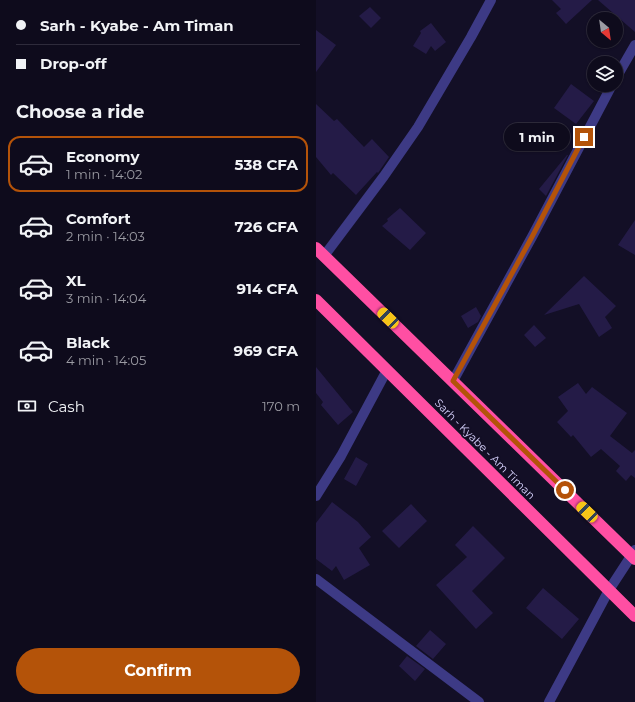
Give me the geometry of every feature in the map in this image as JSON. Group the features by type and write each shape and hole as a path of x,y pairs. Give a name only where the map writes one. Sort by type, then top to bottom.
{"highway":[{"path":"320,252 634,555"},
{"name":"Sarh - Kyabe - Am Timan","path":"316,300 635,616"}],"street":[{"path":"320,252 384,176 418,126 471,37 491,0"},
{"path":"623,66 635,45"},
{"path":"453,381 608,92"},
{"path":"316,496 341,456 387,370"},
{"path":"549,702 609,590 634,555"},
{"path":"316,579 479,702"}],"building":[{"path":"552,0 592,0 566,24 556,13 561,9"},
{"path":"598,0 635,0 635,32 623,22 623,12 612,12"},
{"path":"370,7 381,18 371,28 359,16"},
{"path":"431,23 446,42 435,51 431,46 426,54 413,46 421,33 420,31"},
{"path":"316,30 336,45 316,72"},
{"path":"571,84 594,101 576,124 554,108"},
{"path":"316,104 334,121 337,119 364,147 372,139 389,157 378,173 377,172 356,195 333,173 331,175 316,157"},
{"path":"568,155 546,196 539,189"},
{"path":"400,208 426,233 410,250 382,226 388,221 387,219"},
{"path":"635,220 635,255 618,245"},
{"path":"584,276 616,306 605,317 612,328 599,337 579,304 544,315"},
{"path":"476,307 481,316 478,322 468,328 461,316"},
{"path":"534,325 546,338 535,347 524,335"},
{"path":"316,367 353,412 338,425 321,405 323,402 316,393"},
{"path":"578,383 586,394 592,387 627,413 610,436 632,453 635,450 635,478 631,475 626,481 616,471 620,466 601,449 591,457 573,435 571,437 557,422 568,411 558,397"},
{"path":"356,457 368,464 356,486 344,479"},
{"path":"332,502 358,522 371,537 359,548 370,565 344,580 336,566 332,571 316,559 316,523"},
{"path":"411,504 427,521 399,548 382,531"},
{"path":"473,526 505,558 472,591 493,613 476,629 436,585 467,557 455,545"},
{"path":"543,588 579,619 562,639 526,608"},
{"path":"430,630 446,644 433,659 416,646"},
{"path":"407,656 425,669 415,681 399,666"}],"route":[{"path":"565,490 453,381 533,235 584,137"}]}
